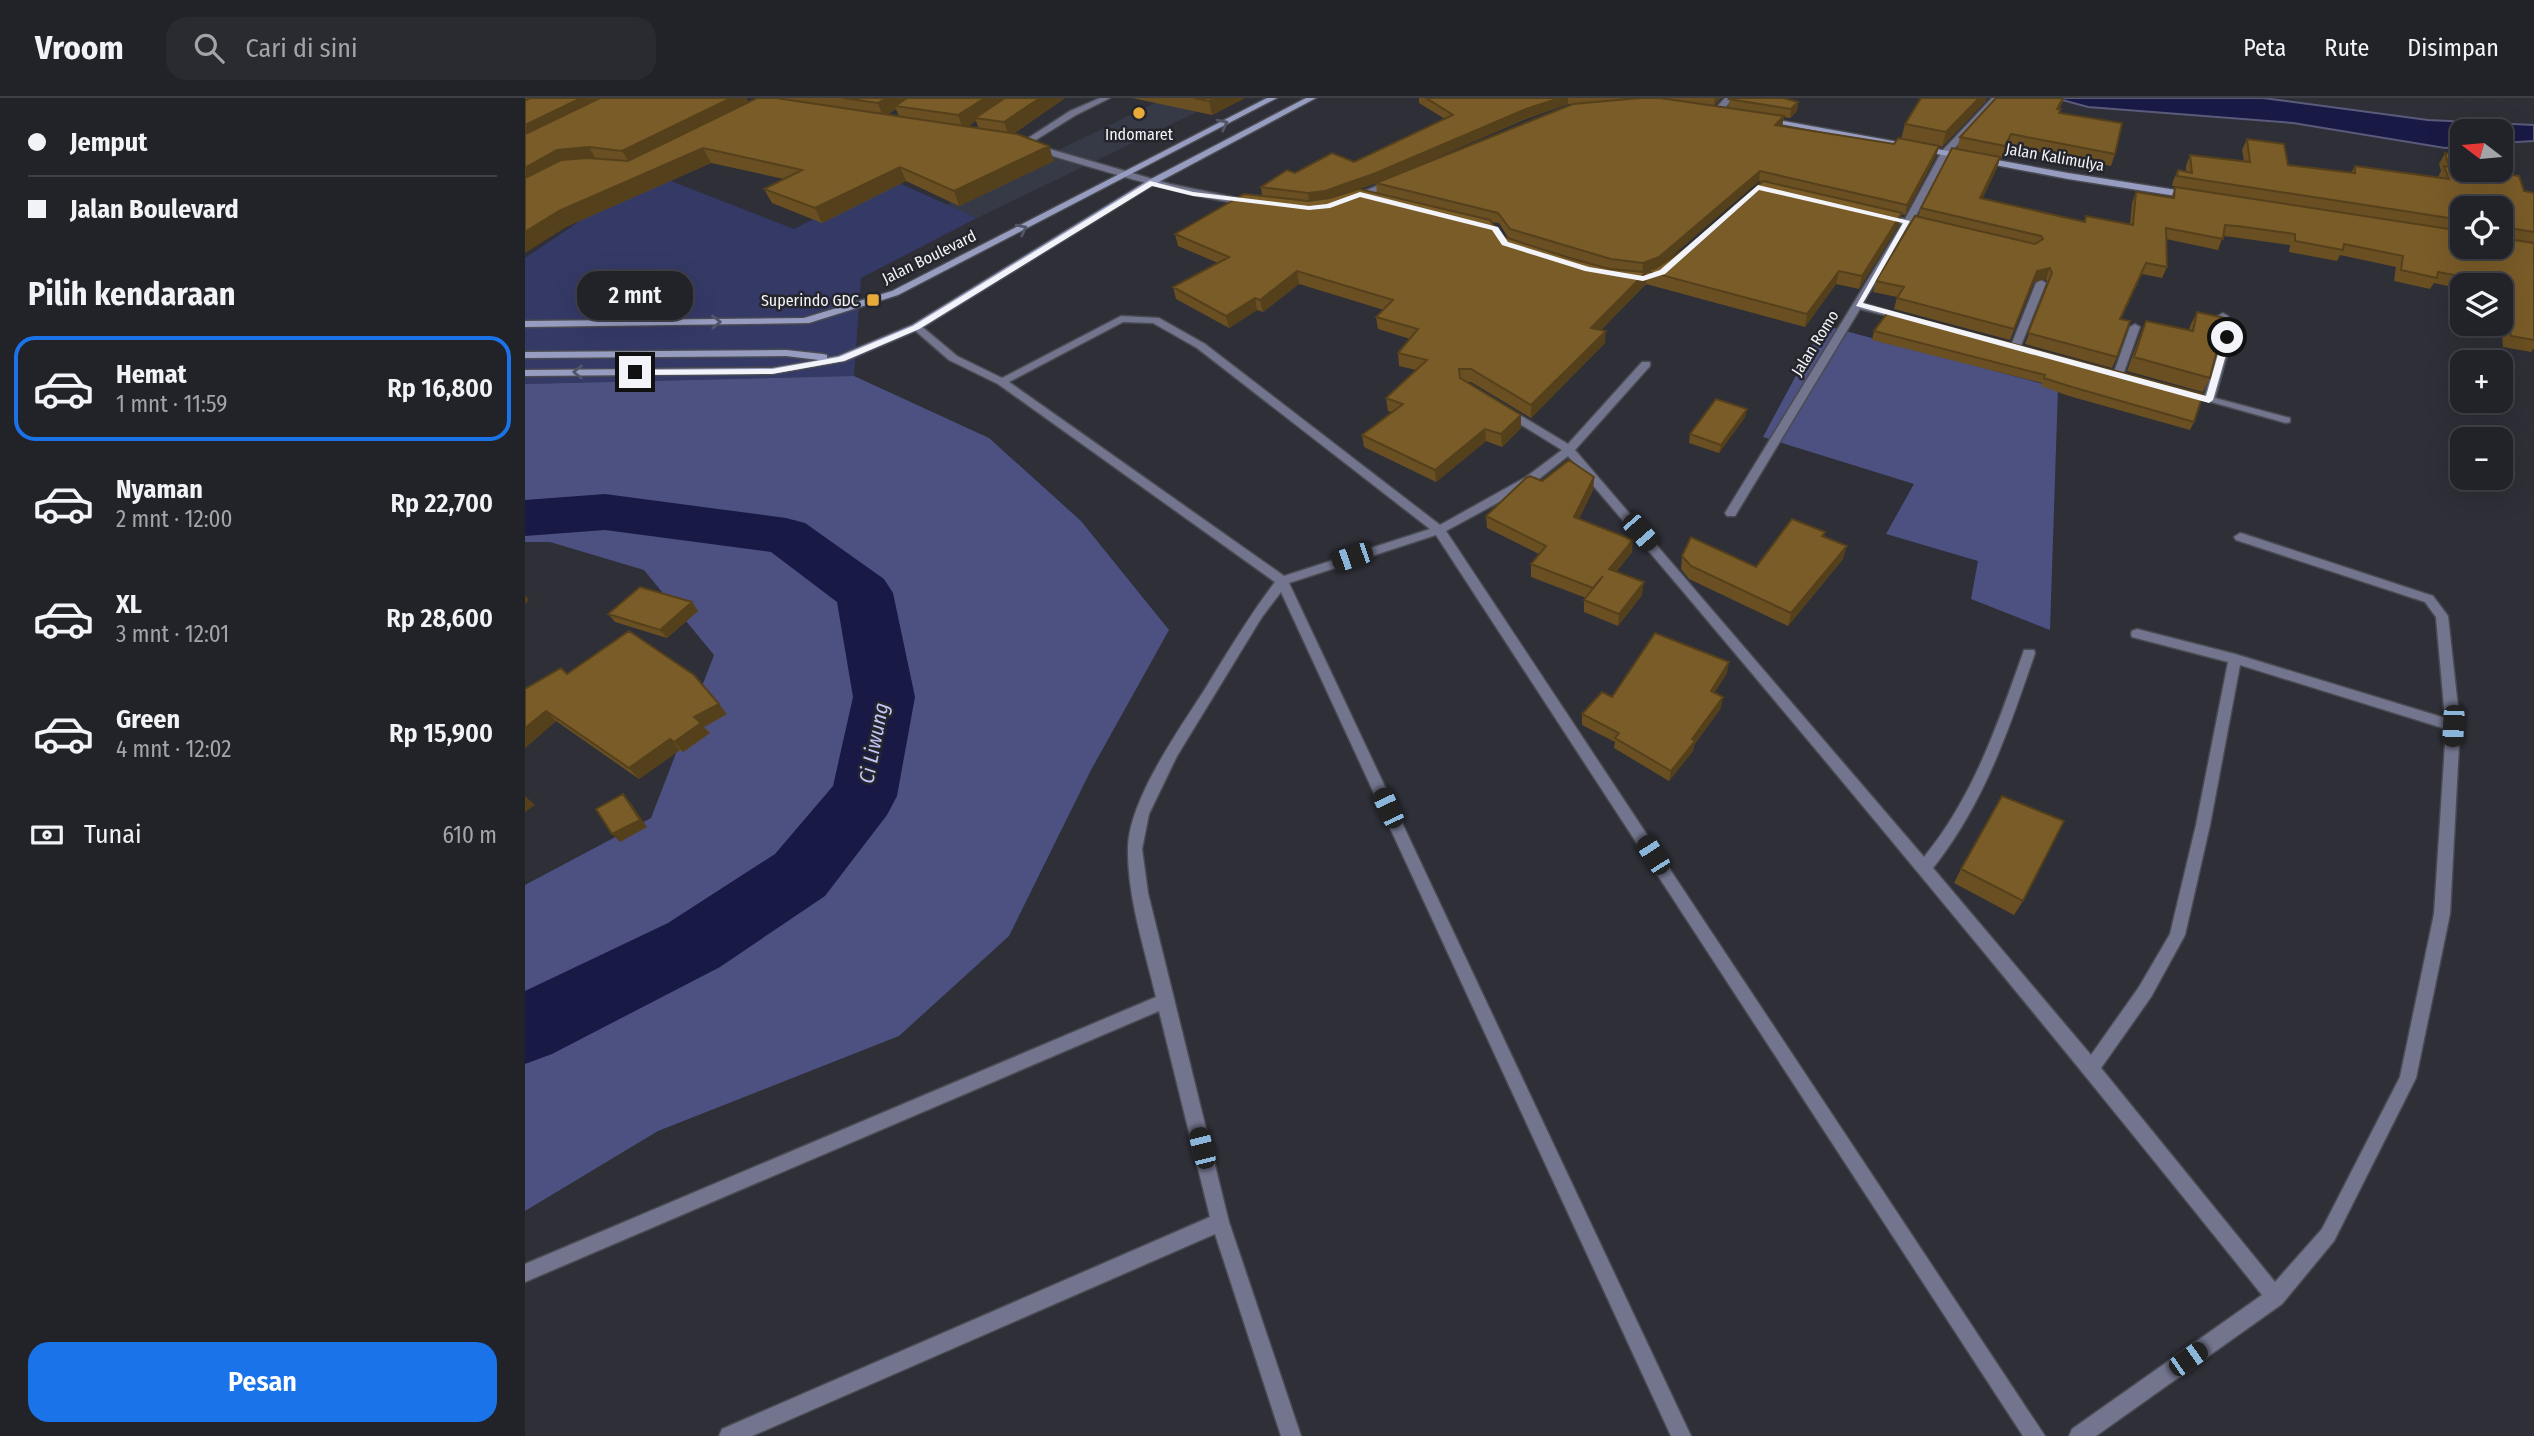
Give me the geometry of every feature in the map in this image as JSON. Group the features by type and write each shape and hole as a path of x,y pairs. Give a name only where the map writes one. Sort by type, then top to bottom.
{"main road":[{"name":"Jalan Boulevard","path":"525,324 805,321 895,293 1273,98"},
{"path":"525,373 772,371 841,359 916,327 1150,183 1312,98"},
{"path":"1703,110 1729,114"},
{"name":"Jalan Kalimulya","path":"1755,118 2068,176 2202,197"},
{"path":"525,355 786,353 841,359"}],"street":[{"path":"1023,144 1073,113 1106,98"},
{"path":"1716,113 1729,98"},
{"name":"Jalan Romo","path":"1731,513 1908,222 1945,153 1996,98"},
{"path":"1011,142 1193,194 1267,204"},
{"path":"1339,202 1403,178"},
{"path":"1360,195 1383,201"},
{"path":"1870,214 1945,230"},
{"path":"2015,348 2041,283"},
{"path":"1858,304 1910,319"},
{"path":"2209,400 2227,337 2223,316"},
{"path":"1002,382 1121,318 1155,320 1201,346 1439,530 2035,1436"},
{"path":"916,327 953,358 1002,382 1282,581 1681,1436"},
{"path":"2118,375 2135,327"},
{"path":"2002,344 2028,351"},
{"path":"1291,1436 1220,1222 1165,1000 1140,893 1135,849 1142,814 1171,754 1258,614 1282,581 1439,530 1530,480 1569,450 1646,364"},
{"path":"2105,372 2131,379"},
{"path":"2170,390 2286,421"},
{"path":"1489,400 1569,450 1780,696 2091,1068 2275,1297"},
{"path":"2080,1436 2275,1297 2328,1235 2408,1078 2442,914 2453,726 2442,616 2429,599 2240,537"},
{"path":"2137,634 2235,659 2453,726"},
{"path":"1923,869 1954,829 1972,799 1996,747 2029,653"},
{"path":"2091,1068 2145,992 2177,935 2203,825 2235,659"},
{"path":"525,1273 1165,1000"},
{"path":"729,1436 1220,1222"}],"shaded area":[{"path":"1165,98 1226,98 977,218 946,205"},
{"path":"2055,98 2263,98 2450,121 2450,147 2293,123 2088,107"},
{"path":"2513,124 2534,125 2534,141 2513,142"},
{"path":"663,178 794,229 890,179 977,218 861,278 854,376 525,384 525,258 608,202"},
{"path":"1823,325 2058,388 2050,630 1971,599 1978,561 1886,534 1914,484 1763,437"},
{"path":"854,376 989,438 1081,521 1169,630 1091,770 1009,936 899,1036 658,1131 525,1211 525,885 651,818 714,655 644,570 550,542 525,542 525,384"}],"building":[{"path":"530,98 581,98 525,125 525,101"},
{"path":"600,98 731,98 622,151 589,147 557,150 525,168 525,134"},
{"path":"757,98 776,98 1017,134 1049,146 954,191 900,167 815,208 764,189 802,170 703,148 559,211 525,232 525,178 561,160 588,158 628,161"},
{"path":"843,98 886,98 878,103"},
{"path":"907,98 985,98 958,115 895,106"},
{"path":"1005,98 1040,98 1004,122 975,118"},
{"path":"1194,98 1215,98 1209,101"},
{"path":"1426,98 1560,98 1526,109 1376,173 1325,191 1308,193 1261,187 1287,170 1295,173 1332,153 1354,162 1453,115"},
{"path":"1660,98 1784,116 1775,125 1894,144 1898,138 1939,146 1907,205 1760,171 1659,257 1643,263 1611,259 1510,229 1498,213 1376,183 1573,104"},
{"path":"1730,98 1783,98 1798,102 1791,109"},
{"path":"1921,98 1979,98 1946,132 1905,124"},
{"path":"1996,98 2063,98 2057,109 2061,109 2059,113 2122,123 2115,154 2011,134 2005,146 1960,137"},
{"path":"2247,139 2284,144 2288,165 2355,173 2355,166 2449,179 2444,166 2449,167 2445,153 2450,154 2450,182 2513,182 2513,175 2519,176 2524,191 2534,193 2534,232 2513,229 2513,196 2450,196 2450,218 2177,176 2178,170 2192,173 2190,155 2250,162"},
{"path":"1952,148 2000,157 1980,198 2085,222 2086,216 2133,225 2136,192 2174,198 2175,187 2450,229 2450,259 2513,259 2513,240 2534,243 2534,340 2511,336 2513,273 2450,274 2438,272 2437,278 2401,270 2403,256 2344,244 2343,250 2295,241 2295,234 2237,226 2225,225 2223,239 2166,228 2167,267 2146,263 2120,319 2130,321 2117,357 2028,333 2052,273 2050,268 2037,271 2014,329 1897,298 1904,287 1876,281 1915,216 2035,244 2043,239 2041,236 1921,208"},
{"path":"1763,181 1902,213 1862,276 1839,271 1807,314 1647,271 1591,328 1606,331 1531,405 1471,369 1459,369 1460,378 1521,415 1501,434 1485,429 1435,470 1362,435 1403,404 1386,398 1427,360 1398,353 1418,329 1376,317 1393,300 1297,271 1260,300 1255,298 1226,316 1173,287 1229,257 1175,234 1244,194 1308,201 1330,198 1359,189 1490,220 1501,236 1572,259 1610,269 1643,272 1656,268 1688,247"},
{"path":"1889,311 2203,394 2194,422 2072,387 2044,378 2045,375 1874,331"},
{"path":"2197,312 2225,318 2210,378 2134,357 2146,321 2193,331"},
{"path":"1716,399 1747,409 1721,445 1690,434"},
{"path":"1569,460 1594,477 1574,517 1633,540 1609,569 1644,582 1619,614 1584,600 1603,576 1593,588 1531,564 1546,546 1486,516 1526,478 1530,476 1542,481"},
{"path":"1792,519 1825,532 1822,536 1847,546 1791,613 1691,566 1682,556 1691,537 1756,567"},
{"path":"640,587 692,602 660,630 608,614"},
{"path":"629,631 694,675 719,704 694,717 701,723 674,742 670,739 629,768 546,711 525,728 525,689 561,668 567,674"},
{"path":"1655,633 1729,662 1711,691 1723,697 1692,739 1695,741 1671,771 1615,738 1619,733 1582,714 1602,692 1612,697"},
{"path":"623,794 640,820 612,834 596,809"},
{"path":"2002,796 2064,821 2023,901 1961,869"}],"waterway":[{"name":"Ci Liwung","path":"525,518 605,512 786,536 864,593 884,697 864,796 800,875 694,945 525,1029"}],"place":[{"name":"Indomaret","path":"1139,113"},
{"name":"Superindo GDC","path":"873,300"}],"route":[{"path":"635,372 772,371 841,359 916,327 1150,183 1193,194 1309,208 1328,206 1360,195 1495,228 1505,244 1609,275 1643,279 1662,272 1758,187 1908,222 1858,304 2209,400 2227,337"}]}
